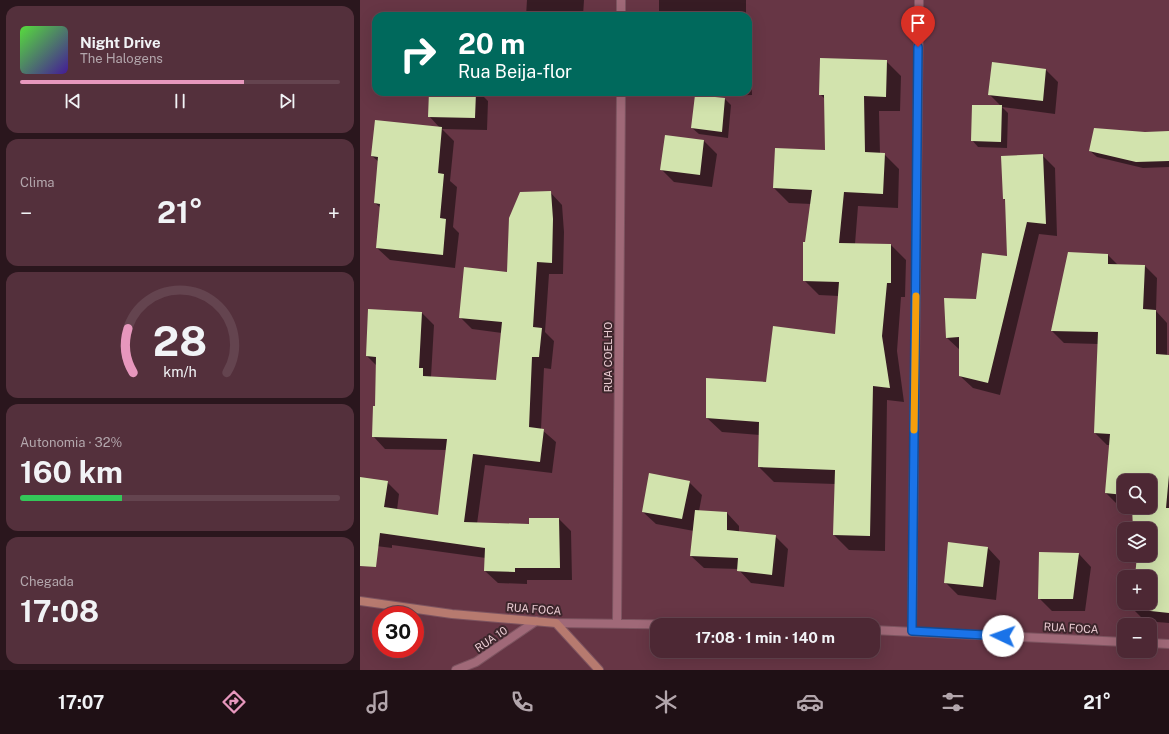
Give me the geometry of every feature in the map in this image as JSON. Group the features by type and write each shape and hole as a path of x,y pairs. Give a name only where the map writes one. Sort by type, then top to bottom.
{"street":[{"path":"621,12 622,0"},
{"path":"912,631 919,0"},
{"name":"RUA COELHO","path":"617,622 621,96"},
{"name":"RUA FOCA","path":"360,601 452,614 556,623 650,623"},
{"name":"RUA 10","path":"456,670 476,662 536,621"},
{"path":"556,623 600,670"},
{"name":"RUA FOCA","path":"880,630 1117,642"},
{"path":"1157,643 1169,644"}],"building":[{"path":"820,58 887,60 886,97 864,96 865,152 885,153 883,194 844,192 839,243 891,244 891,283 887,283 882,336 890,388 873,386 870,536 833,535 835,470 758,467 759,422 706,418 706,378 766,382 773,326 835,334 839,282 803,281 803,242 805,242 812,190 773,188 775,148 825,150 824,95 819,95"},
{"path":"992,62 1046,69 1043,101 988,95"},
{"path":"429,96 476,96 475,118 428,117"},
{"path":"695,96 725,98 722,132 691,128"},
{"path":"972,105 1002,105 1001,142 971,141"},
{"path":"375,120 442,127 438,173 444,174 440,218 446,219 443,255 376,248 380,204 374,203 378,157 371,156"},
{"path":"1094,128 1145,132 1169,131 1169,161 1136,162 1089,151"},
{"path":"665,135 704,140 700,175 660,170"},
{"path":"1043,154 1046,224 1027,222 988,383 959,376 959,337 946,338 944,298 976,299 982,253 1007,256 1005,199 1003,199 1001,156"},
{"path":"551,191 553,219 552,263 537,262 533,327 542,328 539,357 532,357 529,427 544,429 540,462 473,454 464,522 529,524 529,518 559,518 560,568 515,568 515,572 484,571 485,548 380,533 376,567 360,566 360,477 388,481 384,507 438,515 447,439 372,437 373,406 375,406 376,357 366,356 368,309 422,312 419,368 423,368 423,376 496,380 502,322 459,318 464,267 507,272 509,218 520,192"},
{"path":"1068,252 1108,254 1108,264 1145,265 1143,309 1156,310 1156,354 1169,355 1169,475 1166,508 1169,508 1169,613 1141,610 1157,610 1157,570 1136,570 1136,562 1157,562 1157,522 1133,522 1132,514 1157,514 1157,474 1117,474 1117,494 1105,493 1110,434 1094,433 1098,332 1051,331"},
{"path":"649,473 690,481 682,519 642,512"},
{"path":"695,510 727,512 727,530 776,535 772,575 737,571 738,558 690,556"},
{"path":"948,542 988,547 983,587 944,583"},
{"path":"1039,552 1079,553 1073,599 1038,599"}],"slow traffic":[{"path":"914,430 916,296"}],"route":[{"path":"918,47 912,631 1003,636"}]}
